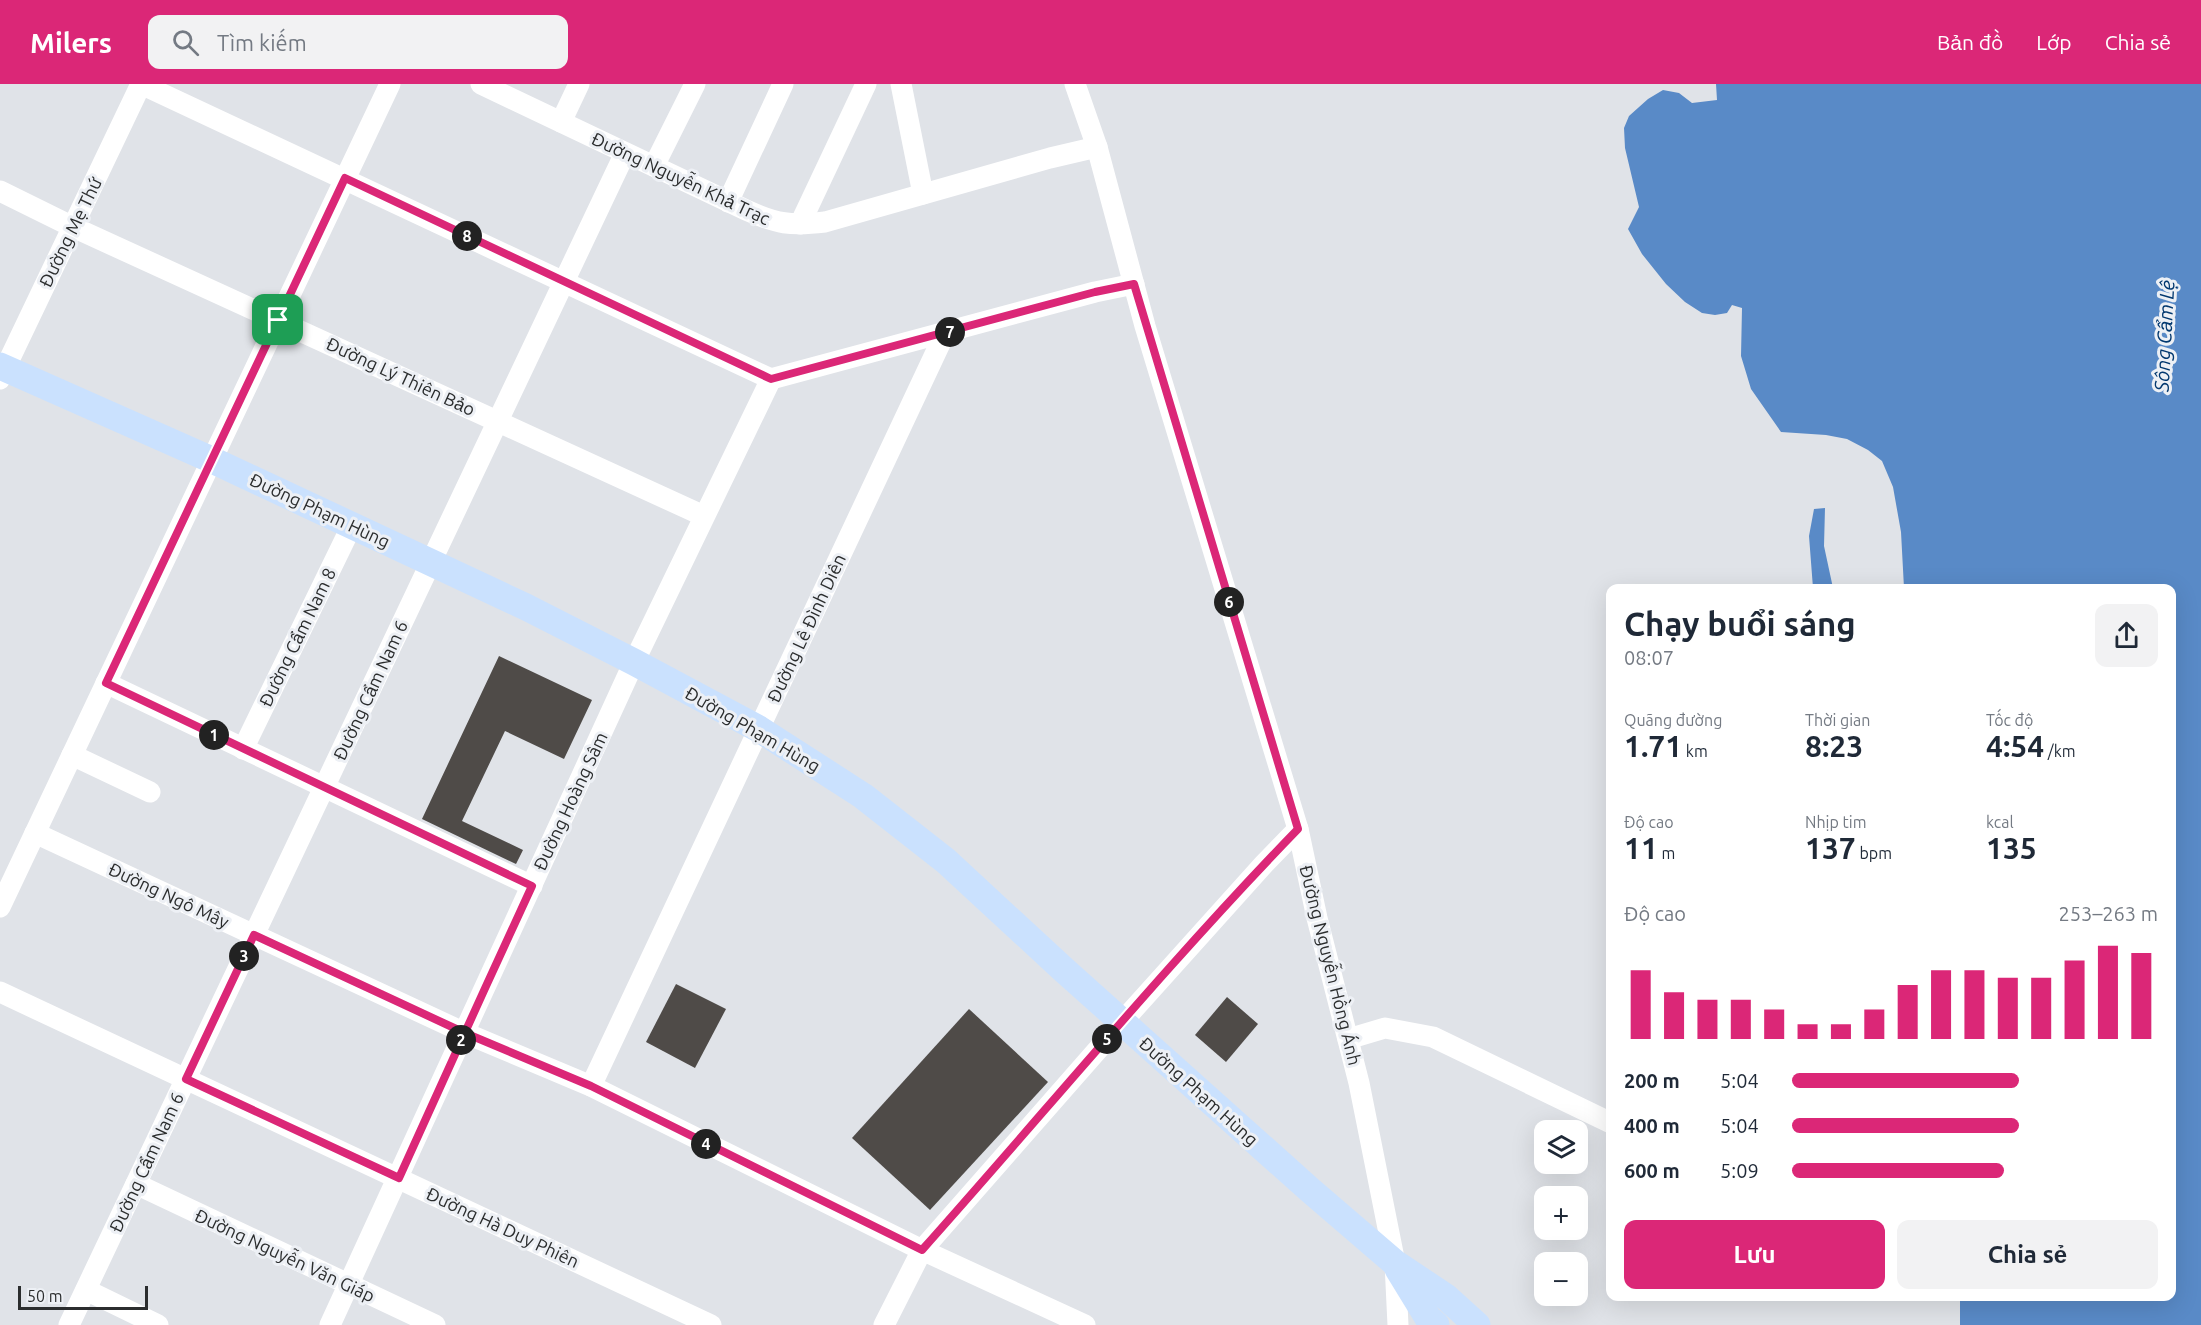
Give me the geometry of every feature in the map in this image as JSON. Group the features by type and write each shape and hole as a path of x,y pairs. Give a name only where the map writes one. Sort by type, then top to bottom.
{"main road":[{"name":"Đường Phạm Hùng","path":"2,371 212,460 526,607 759,729 863,796 907,828 946,861 1122,1022 1395,1263 1446,1297 1476,1325"},
{"name":"Đường Phạm Hùng","path":"1395,1263 1428,1318 1436,1325"}],"street":[{"path":"141,84 771,379 1095,292 1134,284"},
{"name":"Đường Mẹ Thứ","path":"2,371 141,84"},
{"path":"0,907 390,84"},
{"path":"561,122 579,84"},
{"path":"654,166 695,84"},
{"path":"728,202 783,84"},
{"path":"800,224 866,84"},
{"path":"901,84 923,194"},
{"name":"Đường Nguyễn Hồng Ánh","path":"1075,84 1097,147 1134,284 1298,829 1317,918 1359,1083 1395,1263 1398,1325"},
{"name":"Đường Nguyễn Khả Trạc","path":"489,86 728,202 787,225 825,222 1050,158 1097,147"},
{"name":"Đường Cẩm Nam 6","path":"69,1325 626,153"},
{"name":"Đường Lý Thiên Bảo","path":"0,191 73,227 704,516"},
{"name":"Đường Lê Đình Diên","path":"591,1086 945,333"},
{"name":"Đường Hoàng Sâm","path":"330,1325 634,662 771,379"},
{"name":"Đường Cẩm Nam 8","path":"243,749 352,525"},
{"path":"106,683 532,886"},
{"path":"72,755 150,792"},
{"path":"884,1325 922,1250 1122,1022 1298,829"},
{"name":"Đường Ngô Mây","path":"35,833 465,1033 591,1086 922,1250 1085,1325"},
{"name":"Đường Hà Duy Phiên","path":"0,992 711,1325"},
{"path":"1348,1039 1385,1028 1433,1037 1606,1121"},
{"name":"Đường Nguyễn Văn Giáp","path":"136,1184 435,1325"},
{"path":"86,1290 158,1325"}],"water":[{"name":"Sông Cẩm Lệ","path":"1716,84 2201,84 2201,1325 1960,1325 1960,1301 2176,1301 2176,584 1904,584 1901,532 1893,487 1882,461 1868,450 1847,439 1781,432 1751,389 1741,356 1742,308 1732,305 1727,313 1715,315 1702,313 1685,302 1666,284 1642,254 1628,229 1639,207 1625,148 1624,128 1629,116 1648,99 1663,90 1679,93 1692,103 1717,100"},
{"path":"1825,508 1824,546 1832,584 1813,584 1809,536 1814,509"}],"building":[{"path":"499,656 592,700 564,759 505,731 462,821 523,850 516,864 422,819"},
{"path":"676,984 726,1009 695,1068 646,1042"},
{"path":"1227,997 1258,1024 1226,1062 1195,1035"},
{"path":"969,1009 1048,1082 930,1210 852,1138"}],"route":[{"path":"278,320 106,683 532,886 498,959 465,1033 399,1178 186,1079 254,935 465,1033 591,1086 922,1250 1122,1022 1298,829 1134,284 1095,292 771,379 345,178 278,320"}]}
